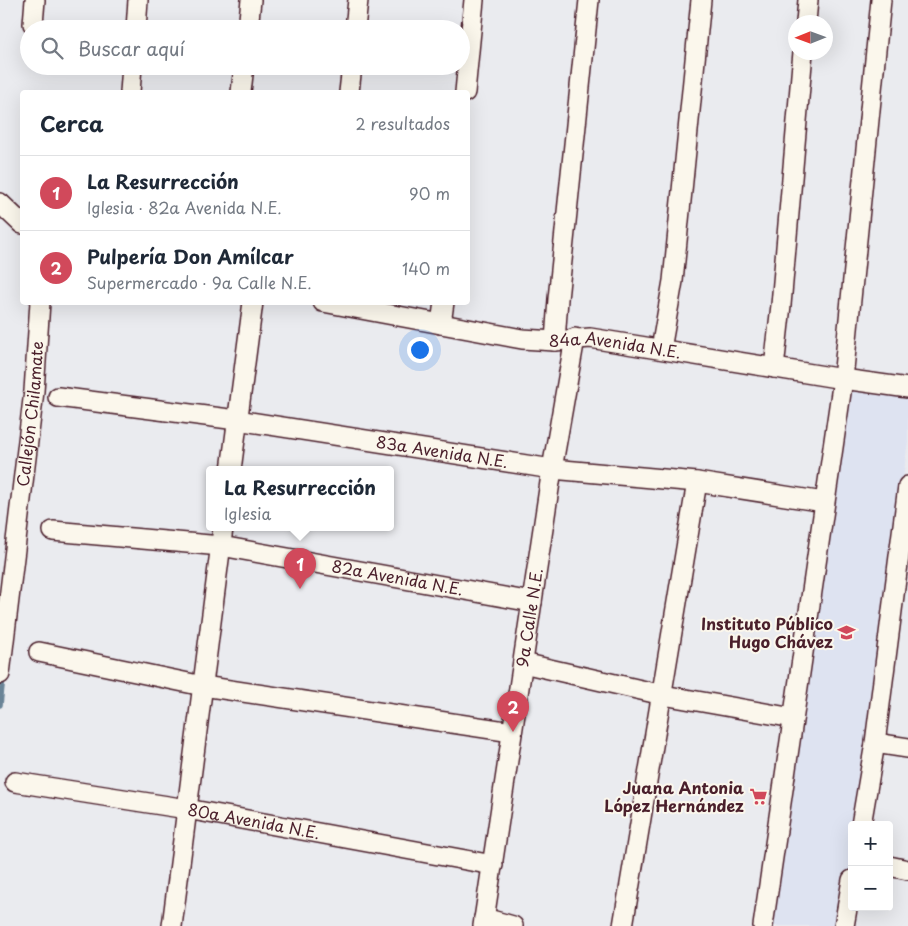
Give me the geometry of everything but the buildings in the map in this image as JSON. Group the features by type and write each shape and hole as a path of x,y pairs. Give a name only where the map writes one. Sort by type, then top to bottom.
{"street":[{"path":"33,20 35,0"},
{"path":"137,20 138,0"},
{"path":"249,20 251,0"},
{"path":"356,20 358,0"},
{"path":"470,41 474,0"},
{"path":"555,341 589,0"},
{"path":"660,349 672,280 701,0"},
{"path":"807,15 808,0"},
{"path":"763,926 843,379 881,0"},
{"path":"774,368 802,60"},
{"path":"130,90 131,75"},
{"path":"241,90 243,75"},
{"path":"349,90 351,75"},
{"path":"465,90 467,75"},
{"path":"0,203 20,222"},
{"name":"Callejón Chilamate","path":"0,674 6,574 34,391 40,305"},
{"path":"232,466 253,305"},
{"name":"84a Avenida N.E.","path":"338,305 522,339 555,341 590,338 908,388"},
{"path":"441,324 444,305"},
{"name":"9a Calle N.E.","path":"484,922 552,468 575,338"},
{"name":"83a Avenida N.E.","path":"58,397 238,420 552,468 697,482 824,502"},
{"path":"623,926 697,482"},
{"path":"862,821 906,521 908,486"},
{"name":"82a Avenida N.E.","path":"53,531 222,537 532,602"},
{"path":"172,926 222,537"},
{"path":"39,652 203,686 512,732"},
{"path":"523,663 663,695 793,718"},
{"path":"874,743 908,748"},
{"name":"80a Avenida N.E.","path":"15,782 186,809 492,865"},
{"path":"893,867 908,870"},
{"path":"844,926 848,903"},
{"path":"484,922 513,926"}],"shaded area":[{"name":"Instituto Público Hugo Chávez","path":"852,387 908,396 908,441 857,821 848,821 848,885 842,926 764,926"}],"waterway":[{"path":"0,705 3,677"}],"place":[{"name":"La Resurrección","path":"300,589"},
{"name":"Instituto Público Hugo Chávez","path":"847,633"},
{"name":"Pulpería Don Amílcar","path":"513,732"},
{"name":"Juana Antonia López Hernández","path":"758,797"}]}
